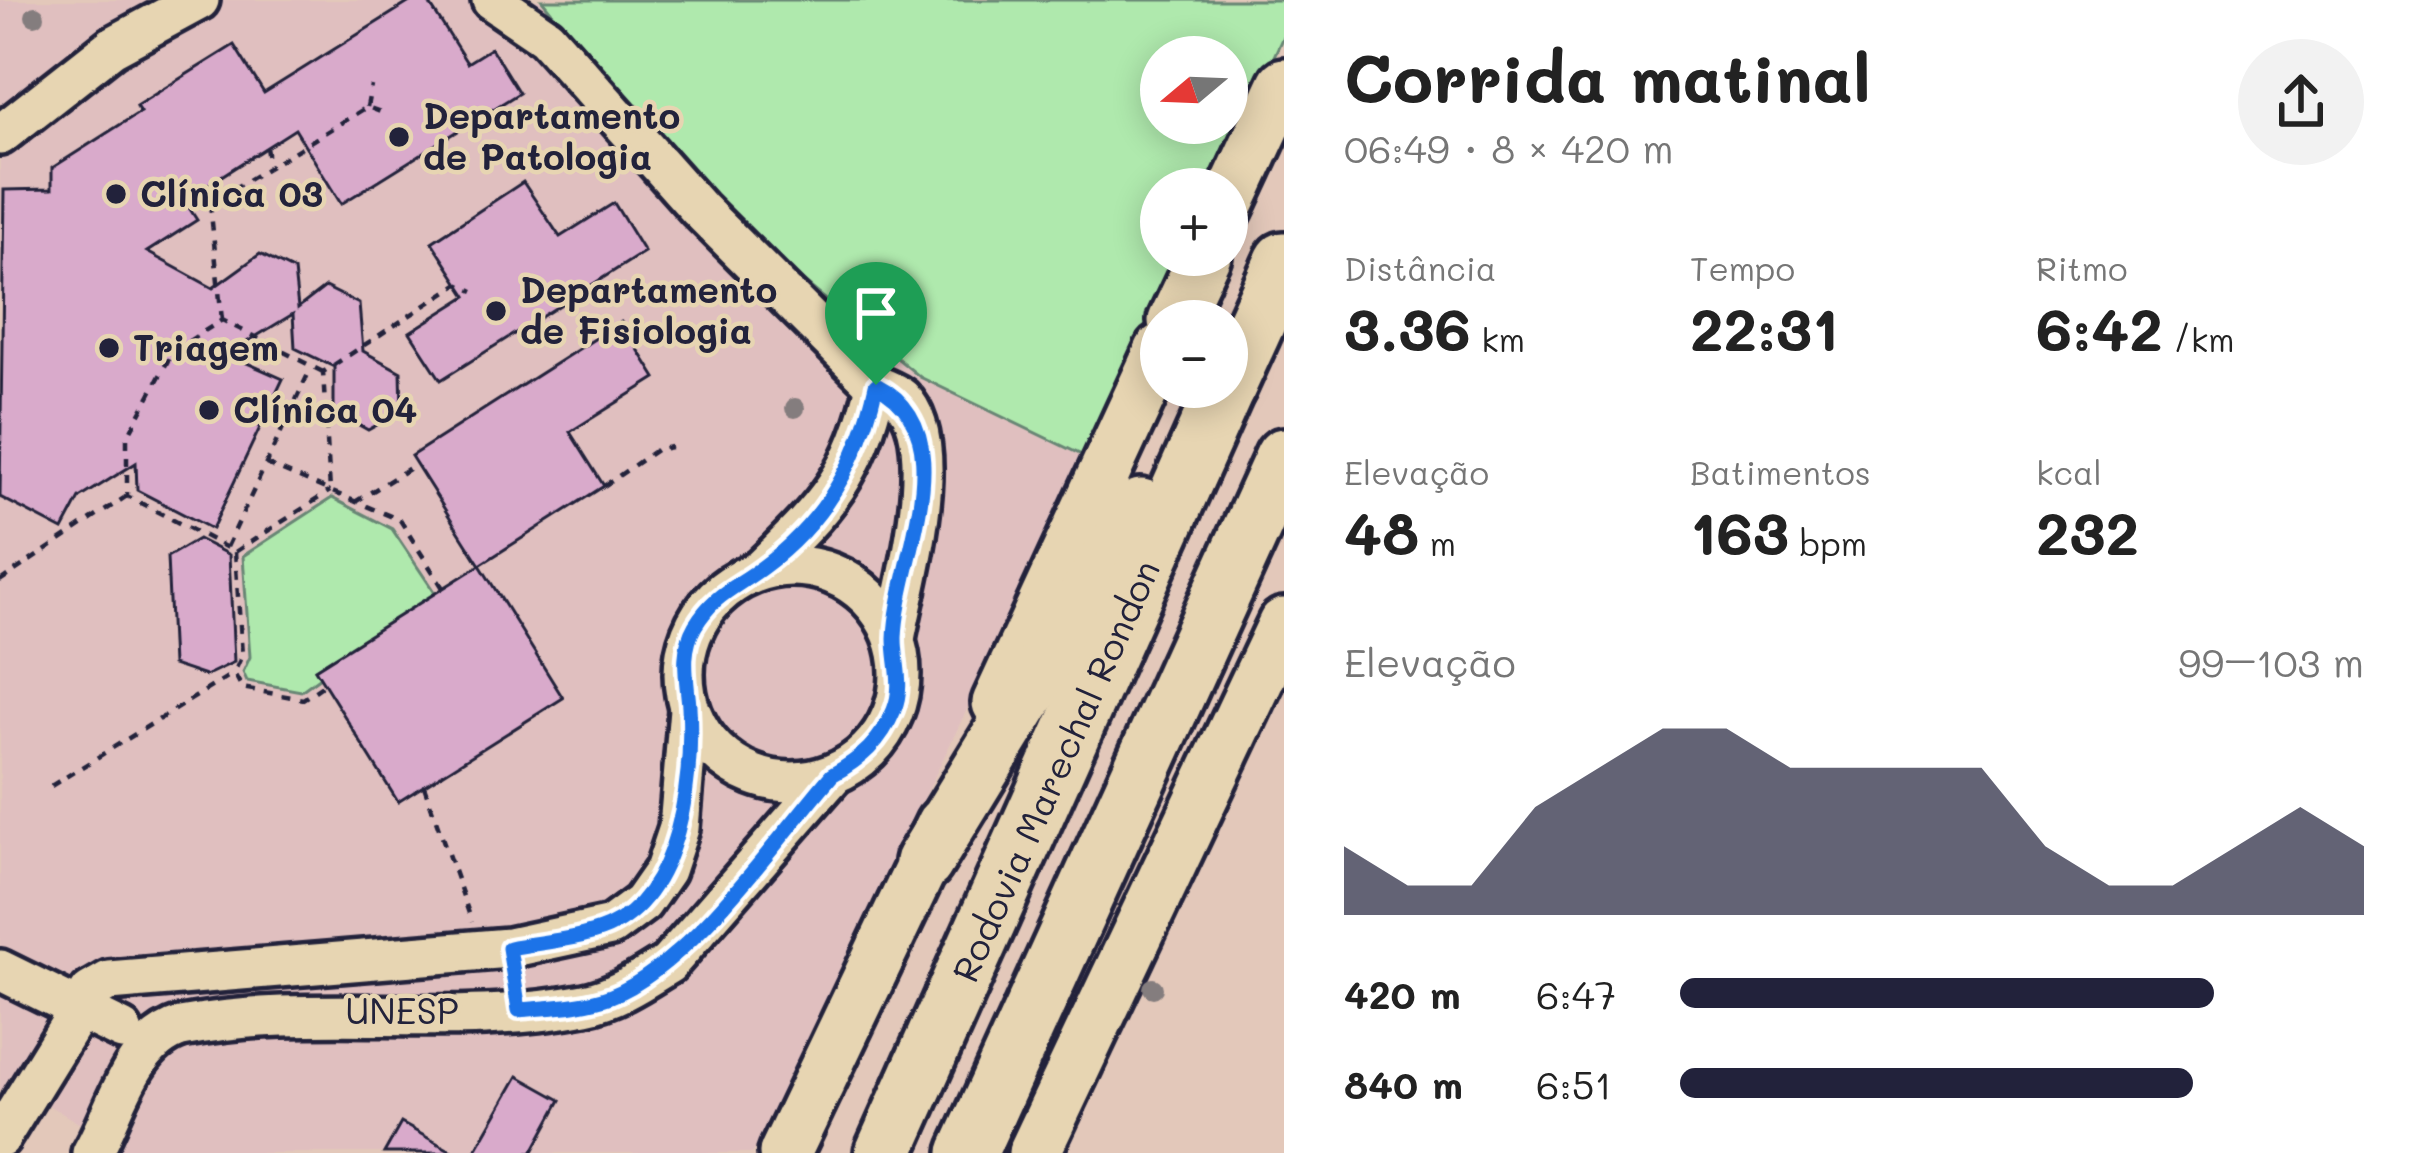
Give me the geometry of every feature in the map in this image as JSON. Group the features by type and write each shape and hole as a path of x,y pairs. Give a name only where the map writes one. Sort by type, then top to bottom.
{"highway":[{"name":"Rodovia Marechal Rondon","path":"1248,338 1284,261"},
{"path":"1248,333 1257,318"},
{"path":"924,862 1202,408"},
{"name":"Rodovia Marechal Rondon","path":"884,1153 1217,408"},
{"path":"968,1153 1284,457"}],"main road":[{"path":"1245,168 1284,84"},
{"path":"785,1153 1140,395"},
{"path":"1034,1153 1284,624"}],"street":[{"path":"0,135 112,47 199,0"},
{"name":"UNESP","path":"92,1153 142,1053 164,1032 222,1019 328,1011 519,1010 586,1004 615,994 668,964 832,775 861,759 883,734 897,704 901,671 895,639 921,496 921,445 900,397 876,385 699,209 546,37 492,0"},
{"name":"UNESP","path":"0,1138 90,992 134,975 495,948 611,926 655,887 679,828 689,709 683,670 691,632 712,599 762,568 829,503 848,475 866,430 876,385"},
{"path":"762,568 794,564 827,570 857,586 880,609 895,639"},
{"path":"689,709 706,740 731,764 781,781 832,775"},
{"path":"495,948 519,1010"},
{"path":"0,970 122,1030"}],"path":[{"path":"222,320 211,203 367,107 371,86"},
{"path":"367,107 386,114"},
{"path":"266,147 269,167"},
{"path":"323,371 458,284 474,291"},
{"path":"222,320 323,371"},
{"path":"127,496 127,438 173,351 222,320"},
{"path":"226,547 312,366"},
{"path":"323,371 331,491"},
{"path":"604,486 656,450 671,447"},
{"path":"266,464 400,520 443,588"},
{"path":"355,502 413,466"},
{"path":"235,552 331,491"},
{"path":"127,496 235,552"},
{"path":"0,580 127,496"},
{"path":"50,786 234,673 242,655 235,552"},
{"path":"234,673 242,688 303,699 325,684"},
{"path":"424,785 495,948"}],"shaded area":[{"path":"0,0 780,0 1140,241 1140,276 1176,276 1164,300 1140,300 1140,350 753,1153 114,1153 101,1136 29,1094 0,1097"}],"green space":[{"path":"542,0 1284,0 1284,34 1248,114 1248,36 1140,36 1140,144 1234,144 1223,168 1140,168 1140,276 1175,276 1164,300 1140,300 1140,353 1092,460 920,377 702,198"},
{"path":"332,498 392,529 435,593 315,669 320,677 301,691 247,681 243,672 250,657 243,556"}],"building":[{"path":"413,0 427,0 467,63 491,48 519,93 341,204 295,129 184,200 197,220 147,252 213,288 260,254 294,271 298,308 325,287 359,304 363,351 401,372 402,411 368,430 334,411 334,367 295,348 293,314 227,354 283,379 212,529 137,490 136,463 80,498 63,530 0,497 4,190 52,189 52,168 140,112 136,106 234,45 264,93"},
{"name":"Departamento de Fisiologia","path":"523,182 560,237 614,203 644,252 441,380 410,332 467,296 432,242"},
{"path":"621,322 656,378 570,432 604,486 480,565 411,456"},
{"path":"198,539 229,555 234,662 205,676 172,665 167,557"},
{"path":"480,565 563,698 398,802 315,669"},
{"path":"518,1076 561,1100 532,1153 474,1153"},
{"path":"401,1123 455,1153 384,1153"}],"place":[{"name":"Departamento de Patologia","path":"399,137"},
{"name":"Clínica 03","path":"116,194"},
{"name":"Departamento de Fisiologia","path":"496,311"},
{"name":"Triagem","path":"109,348"},
{"name":"Clínica 04","path":"209,410"}],"route":[{"path":"876,385 900,397 921,445 921,496 895,639 901,671 897,704 883,734 861,759 832,775 668,964 642,981 586,1004 519,1010 509,948 611,926 642,903 665,870 679,828 689,709 683,670 691,632 712,599 762,568 829,503 848,475 866,430 876,385"}]}
